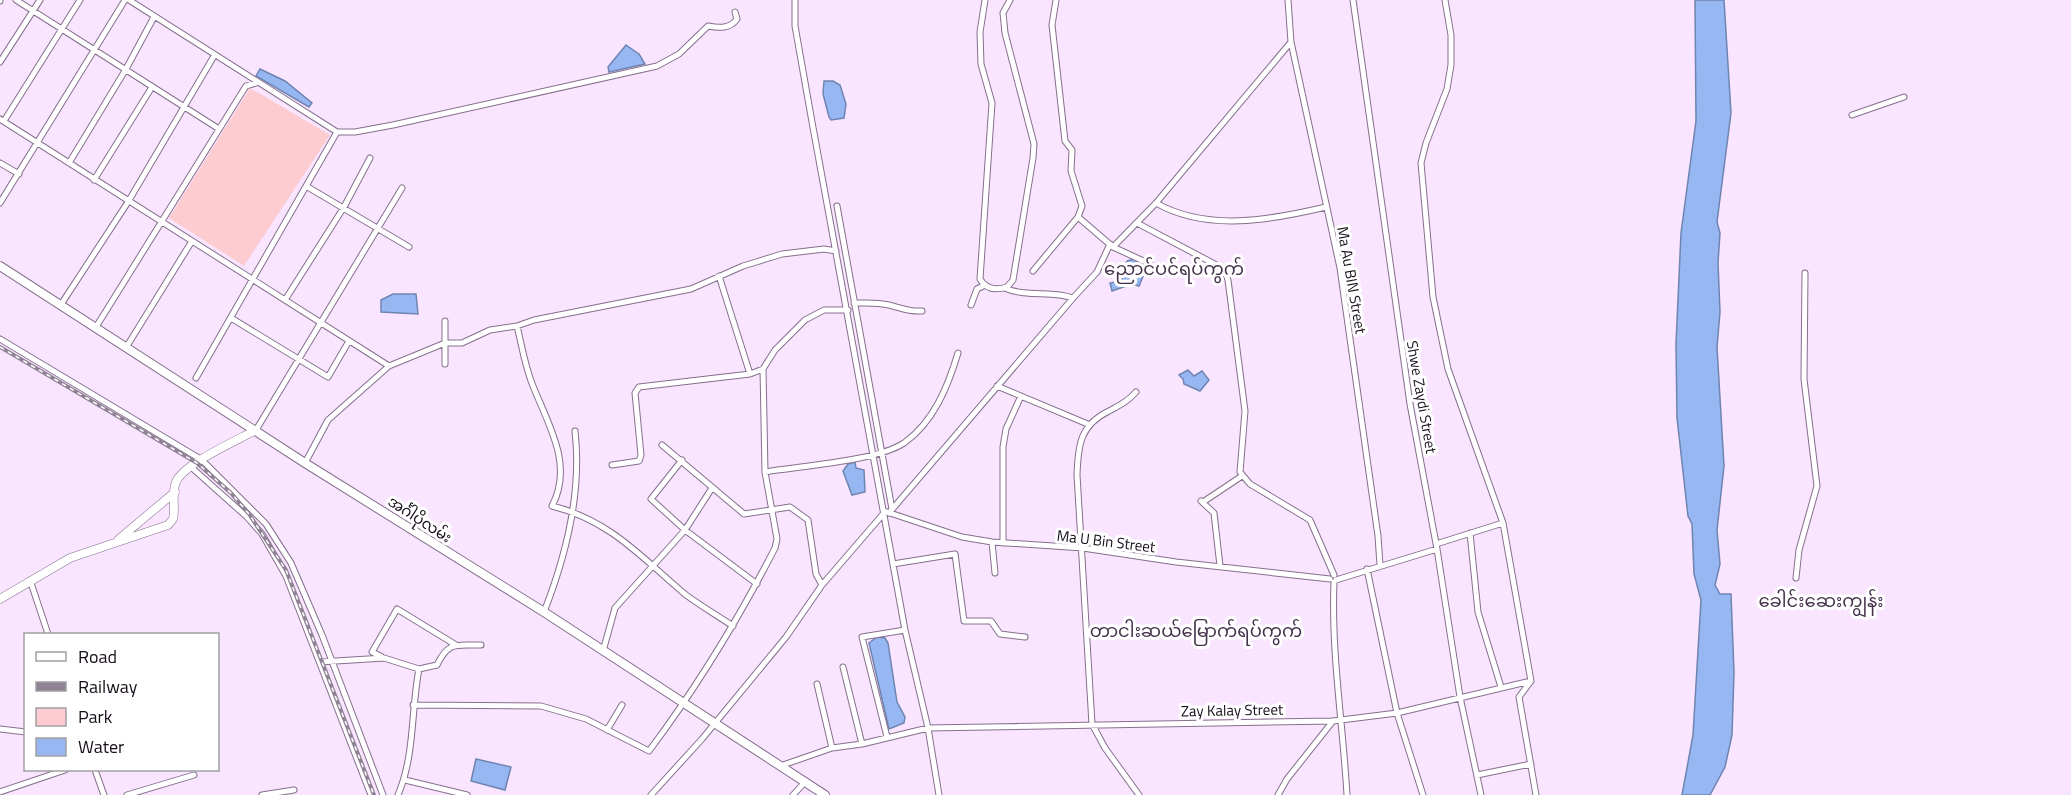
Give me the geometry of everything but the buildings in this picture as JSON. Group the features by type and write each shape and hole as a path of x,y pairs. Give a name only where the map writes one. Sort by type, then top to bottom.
{"main road":[{"name":"အင်္ဂါပိုလမ်း","path":"0,266 305,463 686,703 825,795"},
{"path":"0,599 70,558 171,523 175,514 176,481 191,467 256,430"},
{"path":"116,541 175,492"}],"street":[{"path":"16,0 219,129"},
{"path":"0,63 40,0"},
{"path":"80,0 2,120 389,366"},
{"path":"0,203 127,0 337,132 356,132 393,125 657,66 679,54 708,27 725,27 733,24 737,19 735,12"},
{"path":"795,0 795,26 874,454 887,512"},
{"path":"985,0 980,32 981,64 992,103 980,279 985,285"},
{"path":"1004,288 1013,280 1017,243 1028,202 1034,144 1005,33 1003,13 1010,0"},
{"path":"1033,271 1078,217 1082,201 1071,171 1072,150 1065,141 1052,25 1056,0"},
{"name":"Ma Au BIN Street","path":"1288,0 1291,42 1343,290 1378,536 1380,566"},
{"name":"Shwe Zaydi Street","path":"1353,0 1395,308 1461,697 1481,795"},
{"path":"1445,0 1451,35 1451,65 1447,89 1426,143 1421,163 1431,278 1440,336 1448,369 1503,523 1532,681 1519,698 1536,795"},
{"path":"69,163 126,69 154,17"},
{"path":"651,795 786,637 822,585 1097,272 1112,245 1137,224 1156,203 1291,42"},
{"path":"60,306 128,202 185,109 214,56"},
{"path":"96,327 246,86 250,83 257,83"},
{"path":"94,180 152,87"},
{"path":"1852,115 1905,97"},
{"path":"196,378 337,132"},
{"path":"285,300 344,207 370,158"},
{"path":"0,163 19,174"},
{"path":"306,186 409,247"},
{"path":"256,430 402,188"},
{"path":"1156,203 1177,213 1205,220 1244,220 1326,207"},
{"path":"837,206 861,349 884,452 887,512 905,630 928,728 939,795"},
{"path":"1078,217 1112,245 1150,264"},
{"path":"1137,224 1224,268 1227,274 1245,411 1242,476"},
{"path":"127,346 192,241"},
{"path":"305,463 328,420 389,366 445,343 462,343 490,330 517,327 534,320 691,289 719,276 782,254 824,249 836,251"},
{"path":"1796,578 1799,550 1817,486 1804,379 1805,273"},
{"path":"719,276 750,374"},
{"path":"971,305 977,289 985,285 1022,294 1064,295 1073,298"},
{"path":"412,705 541,706 586,719 649,751 686,703 733,626 757,584 777,539 765,472 764,369 775,350 805,320 824,310 869,302 890,305 909,312 922,311"},
{"path":"231,318 328,377 349,341"},
{"path":"445,321 445,364"},
{"path":"517,327 533,387 550,423 556,445 561,482 552,506 572,511 609,530 687,596 733,626"},
{"path":"0,339 202,460 267,524 291,563 333,661 382,795"},
{"path":"765,472 884,452 904,442 930,415 947,389 958,353"},
{"path":"612,465 639,461 641,455 635,393 639,387 750,374 764,369"},
{"path":"997,386 1090,425"},
{"path":"1136,392 1127,403 1095,418 1090,425 1078,443 1077,475 1092,724 1105,748 1139,795"},
{"path":"1003,543 1003,447 1006,429 1021,396"},
{"path":"544,612 553,588 572,511 578,471 575,431"},
{"path":"662,445 744,514 771,512 790,507 808,520 816,574 822,585"},
{"path":"682,460 651,499 685,530 757,584"},
{"path":"191,467 222,492 262,534 286,576 370,795"},
{"path":"1220,566 1214,513 1202,502 1242,476"},
{"path":"1242,476 1262,492 1310,520 1333,579 1332,619 1343,718 1347,795"},
{"path":"603,651 615,608 685,530 712,488"},
{"name":"Ma U Bin Street","path":"887,512 962,537 992,542 1083,548 1176,562 1333,579 1380,566 1503,523"},
{"path":"1470,533 1478,612 1501,687"},
{"path":"992,542 995,573"},
{"path":"894,564 955,554 964,621 991,621 1000,634 1025,637"},
{"path":"1367,569 1397,713 1423,795"},
{"path":"30,580 48,633"},
{"path":"456,645 397,609 372,652 419,669 437,665 444,651 456,645 481,645"},
{"path":"887,737 862,637 905,630"},
{"path":"320,662 384,658"},
{"path":"843,667 862,744"},
{"path":"398,795 405,780 412,705 419,669"},
{"name":"Zay Kalay Street","path":"780,766 832,748 862,744 928,728 1333,721 1397,713 1532,681"},
{"path":"817,684 832,748"},
{"path":"607,730 622,705"},
{"path":"1278,795 1287,779 1333,721"},
{"path":"0,729 24,732"},
{"path":"1477,775 1531,764"},
{"path":"0,792 62,771"},
{"path":"94,771 104,795"},
{"path":"127,795 194,775"},
{"path":"405,780 467,795"},
{"path":"793,795 805,782"},
{"path":"263,795 294,790"}],"green space":[{"path":"250,88 330,135 244,266 169,218"}],"water":[{"path":"1695,0 1724,0 1731,113 1717,222 1720,233 1718,263 1720,312 1717,347 1724,466 1717,530 1720,564 1715,585 1720,594 1731,594 1734,672 1732,735 1725,767 1710,795 1682,795 1693,735 1701,600 1694,574 1692,524 1688,516 1677,418 1676,344 1681,233 1696,121"},
{"path":"626,45 639,54 645,64 609,72 608,67"},
{"path":"260,69 285,81 312,103 309,107 256,76"},
{"path":"824,81 833,81 840,85 846,104 844,118 831,120 829,117 823,94"},
{"path":"1133,259 1144,264 1146,269 1139,286 1132,284 1112,291 1110,283 1121,281 1127,261"},
{"path":"393,294 416,294 418,314 381,312 381,300"},
{"path":"1188,370 1194,376 1202,371 1209,380 1200,391 1184,384 1179,375"},
{"path":"855,462 856,468 864,470 865,492 852,495 843,471 848,464"},
{"path":"877,637 885,638 888,643 897,702 905,717 904,723 889,729 869,643"},
{"path":"476,759 511,767 505,790 471,781"}],"railway":[{"path":"0,347 197,463 231,493 249,514 286,570 374,795"}],"district":[{"name":"ညောင်ပင်ရပ်ကွက်","path":"1174,268"},
{"name":"ခေါင်းဆေးကျွန်း","path":"1821,600"},
{"name":"တာငါးဆယ်မြောက်ရပ်ကွက်","path":"1196,630"}]}
